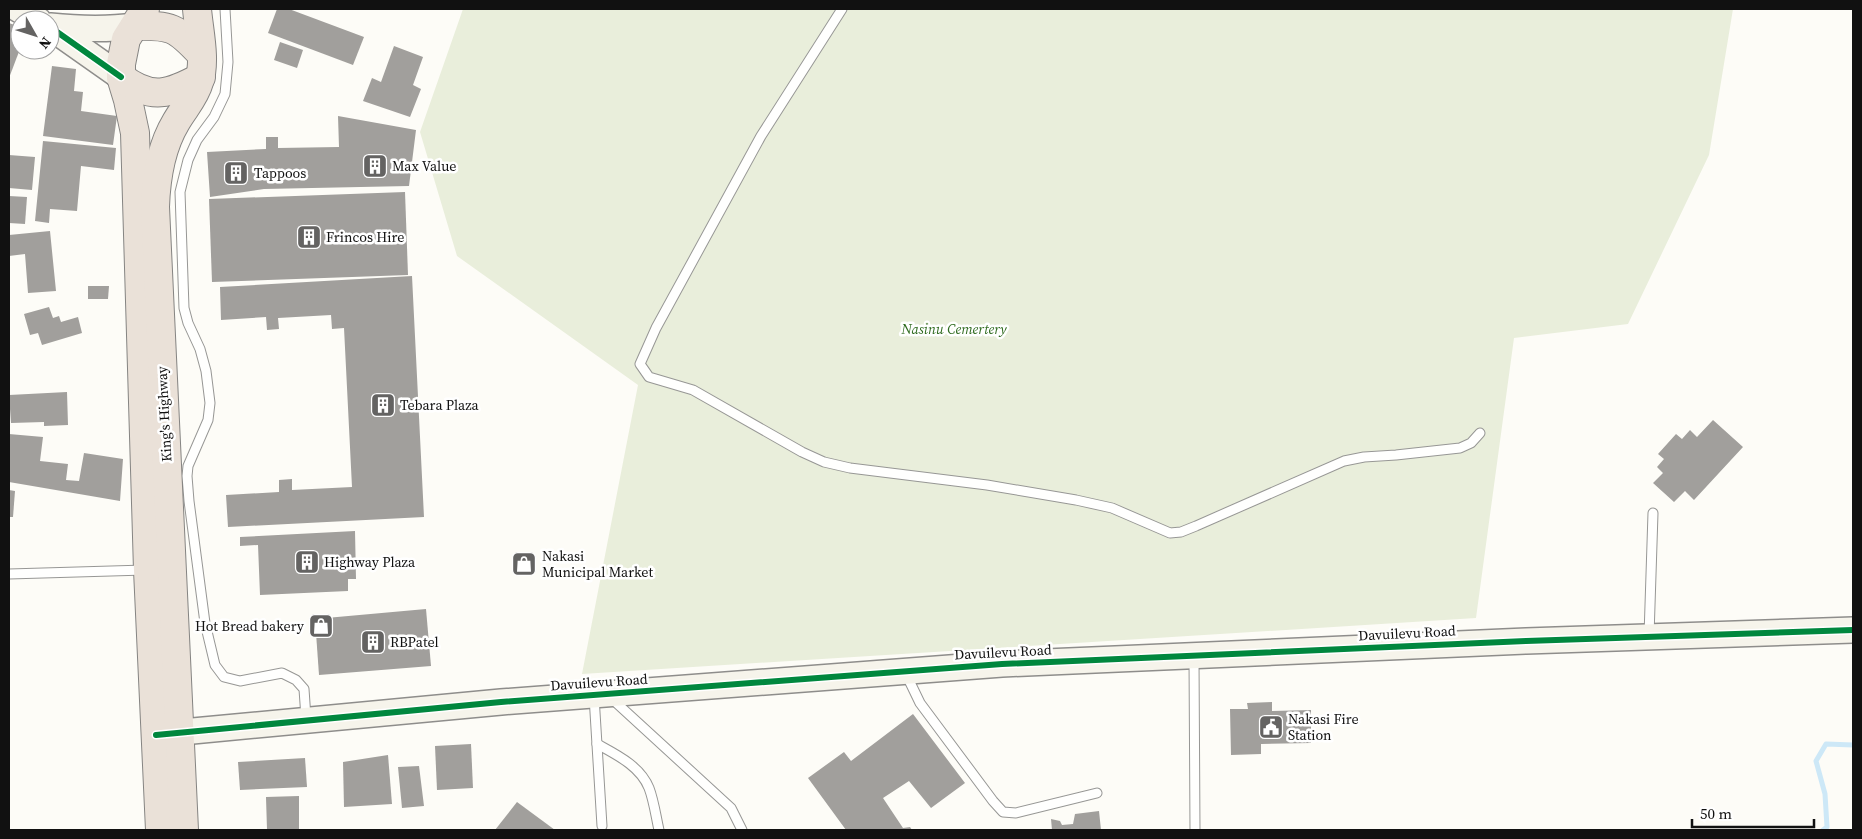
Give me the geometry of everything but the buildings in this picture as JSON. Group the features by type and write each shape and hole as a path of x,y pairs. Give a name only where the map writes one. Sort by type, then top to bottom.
{"highway":[{"name":"King's Highway","path":"160,830 167,734 156,185 166,142 190,102 201,65 198,9"},
{"name":"King's Highway","path":"140,17 126,39 122,57 121,77 135,133 148,570 167,734 184,830"},
{"path":"121,77 136,88 146,92 158,93 175,90 201,65 181,33 140,17"}],"street":[{"path":"60,28 111,30 140,17"},
{"path":"60,34 121,77"},
{"name":"Davuilevu Road","path":"167,734 501,702 1002,664 1853,630"}],"lane":[{"path":"225,9 228,62 225,94 214,117 197,140 188,160 180,192 184,308 188,323 200,349 206,371 210,403 203,434 188,466 189,501 205,623 216,665 224,677 240,681 282,674 296,680 304,689 306,721"},
{"path":"842,9 761,136 656,328 640,364 650,377 694,390 802,452 824,462 850,468 987,485 1076,500 1112,508 1170,533 1181,532 1196,526 1344,461 1364,457 1460,448 1471,443 1480,433"},
{"path":"1649,637 1653,514"},
{"path":"9,574 148,570"},
{"path":"1194,655 1195,830"},
{"path":"905,671 920,703 1003,812 1016,813 1097,792"},
{"path":"601,695 597,744 602,826"},
{"path":"601,695 731,808 742,830"},
{"path":"597,744 619,756 638,771 649,788 658,830"}],"green space":[{"name":"Nasinu Cemertery","path":"463,9 1733,9 1709,155 1628,324 1514,338 1476,618 582,674 638,385 457,256 420,132"}],"waterway":[{"path":"1823,830 1827,827 1825,794 1816,761 1826,744 1853,745"}],"cycle path":[{"path":"60,34 121,77"},
{"path":"156,735 501,702 1002,664 1526,641 1853,630"}],"place":[{"name":"Max Value","path":"375,166"},
{"name":"Tappoos","path":"236,173"},
{"name":"Frincos Hire","path":"309,237"},
{"name":"Tebara Plaza","path":"383,405"},
{"name":"Highway Plaza","path":"307,562"},
{"name":"Nakasi Municipal Market","path":"524,564"},
{"name":"Hot Bread bakery","path":"321,626"},
{"name":"RBPatel","path":"373,642"},
{"name":"Nakasi Fire Station","path":"1271,727"}]}
